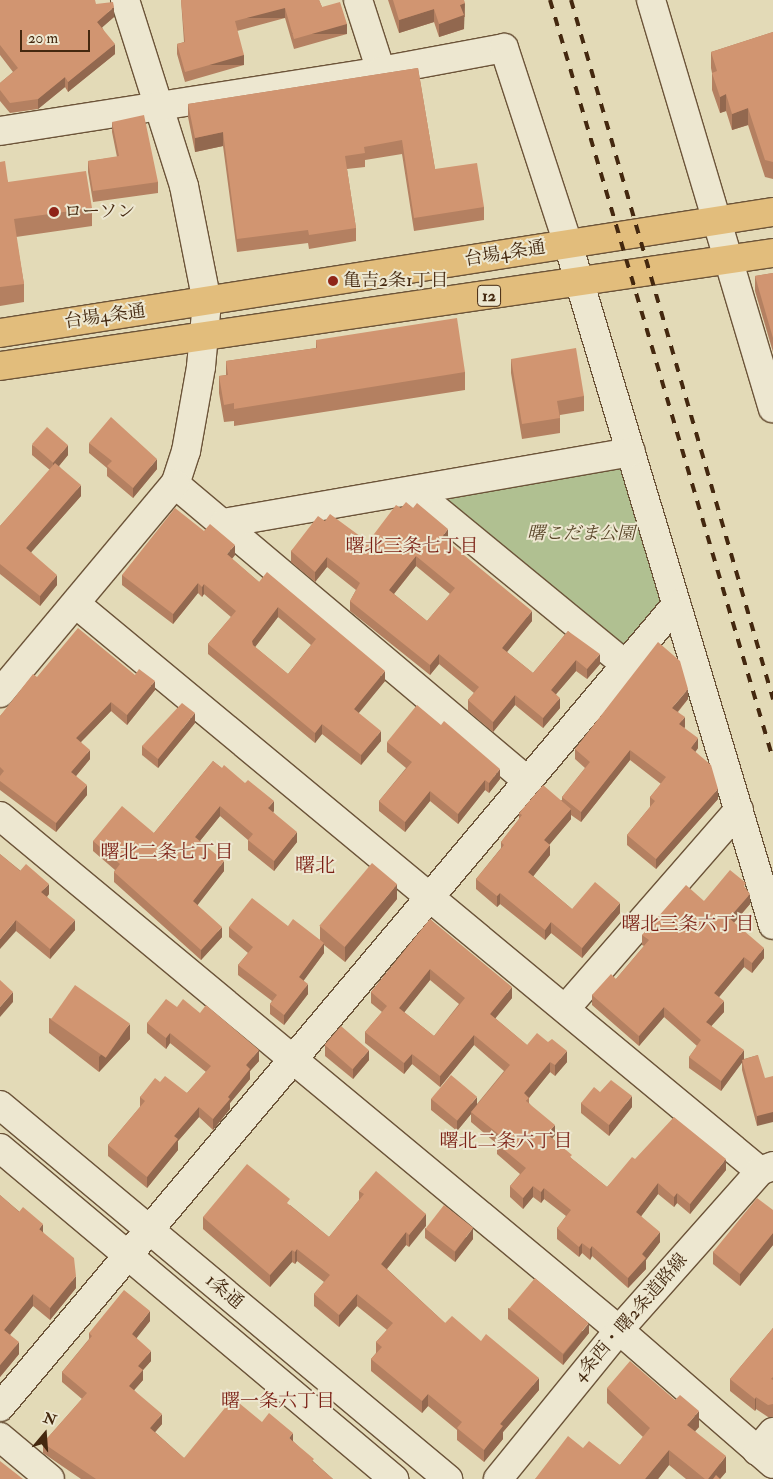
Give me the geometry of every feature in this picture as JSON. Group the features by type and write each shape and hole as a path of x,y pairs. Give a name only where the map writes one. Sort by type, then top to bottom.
{"highway":[{"name":"台場4条通","path":"0,333 773,212"},
{"name":"台場4条通","path":"0,366 773,254"}],"street":[{"path":"0,693 175,484 186,451 204,335 207,302 184,186 125,0"},
{"path":"358,0 381,71"},
{"path":"651,0 773,408"},
{"path":"0,130 381,71 504,48 580,283 773,925"},
{"path":"224,523 631,452"},
{"path":"175,484 224,523 526,780"},
{"path":"414,491 626,665"},
{"path":"76,604 430,899 766,1169"},
{"path":"0,1408 430,899 526,780 676,605"},
{"path":"566,1008 739,810"},
{"path":"0,816 619,1330 768,1449"},
{"name":"1条通","path":"0,1105 448,1479"},
{"name":"1条通","path":"0,1148 394,1479"},
{"name":"4条西・曙2条道路線","path":"498,1479 619,1330 766,1169"},
{"path":"0,1437 50,1479"}],"green space":[{"name":"曙こだま公園","path":"631,452 676,605 626,665 415,491"}],"building":[{"path":"0,0 95,0 96,4 113,2 114,7 97,22 115,44 68,82 65,77 38,99 10,103 0,90 0,83 18,68 0,45"},
{"path":"181,0 319,0 322,7 340,2 347,24 294,39 285,8 235,21 244,55 185,72 177,44 185,42"},
{"path":"393,0 464,0 465,3 460,5 464,15 439,24 434,9 399,20"},
{"path":"773,32 773,162 765,160 748,108 732,114 726,94 720,97 712,73 717,71 711,52"},
{"path":"418,68 435,169 477,163 484,207 414,218 402,140 364,147 365,153 345,156 356,228 309,235 308,230 237,239 223,132 195,138 188,104"},
{"path":"144,115 158,182 93,191 88,161 119,156 112,122"},
{"path":"5,161 8,182 86,171 92,208 14,219 24,284 0,287 0,162"},
{"path":"773,273 773,338 755,276"},
{"path":"457,318 465,372 234,409 234,403 224,405 219,376 228,375 226,361 317,348 316,340"},
{"path":"576,348 584,396 557,401 560,418 522,424 511,359"},
{"path":"111,417 157,459 133,488 107,466 112,461 89,443"},
{"path":"47,427 68,445 53,463 32,444"},
{"path":"55,463 81,485 26,548 57,575 40,596 0,564 0,526"},
{"path":"406,502 413,508 417,503 448,529 442,537 532,611 502,648 533,673 568,631 600,654 587,669 576,660 551,690 560,698 543,718 515,695 493,722 468,700 479,687 439,654 430,665 350,601 360,583 327,557 315,572 291,551 318,516 325,521 330,514 368,542 396,505 401,508","holes":["416,556 455,588 427,621 389,590"]},
{"path":"175,508 204,531 210,524 235,545 227,554 259,582 267,572 385,671 354,709 381,731 361,755 322,724 315,733 208,644 236,611 204,584 202,587 198,583 173,614 122,575","holes":["278,607 316,639 288,674 253,645 252,641"]},
{"path":"78,628 135,675 139,669 155,681 127,715 111,702 76,738 90,750 71,772 87,785 56,823 0,781 0,776 4,771 0,767 0,716 33,674 37,677"},
{"path":"658,642 680,661 688,689 672,708 685,717 679,724 698,738 691,748 711,765 718,789 656,859 627,835 655,801 650,797 666,777 630,750 581,812 562,797 590,762 575,749"},
{"path":"182,703 195,713 158,759 142,746"},
{"path":"417,705 441,725 444,721 500,769 489,783 485,780 458,814 430,791 405,822 379,801 412,762 387,742"},
{"path":"213,761 222,768 224,765 245,783 248,780 274,801 268,808 297,832 274,861 248,840 253,834 220,806 195,837 224,861 193,901 222,927 201,950 114,872 120,864 93,841 122,806 154,833"},
{"path":"543,785 571,809 544,840 550,845 528,872 572,909 595,882 620,903 582,948 551,922 545,930 500,893 497,896 476,879 504,845 501,842 522,815 519,813"},
{"path":"0,854 20,871 26,864 49,884 41,892 75,920 50,949 16,920 0,939"},
{"path":"372,863 397,884 345,947 319,926"},
{"path":"730,870 746,883 744,886 750,894 729,918 764,948 752,963 744,957 714,993 724,1001 706,1022 744,1050 721,1081 689,1057 701,1040 664,1007 639,1036 592,995 611,974 616,979 649,940 642,935 686,885 704,901"},
{"path":"252,898 288,926 293,919 324,943 299,977 308,984 284,1015 270,1004 277,995 238,965 253,947 229,927"},
{"path":"430,919 512,987 490,1014 527,1045 537,1033 548,1042 552,1039 567,1051 555,1065 550,1062 524,1093 529,1098 526,1101 555,1125 547,1134 572,1155 570,1157 607,1187 632,1157 635,1159 674,1117 726,1159 690,1204 677,1193 674,1197 658,1183 636,1212 660,1232 642,1254 646,1258 628,1278 592,1246 590,1249 582,1243 579,1247 557,1228 571,1210 544,1188 541,1192 533,1186 523,1198 510,1186 526,1168 497,1144 502,1137 471,1112 510,1065 474,1035 440,1076 412,1054 404,1063 365,1032 387,1006 371,992","holes":["430,969 465,998 434,1036 399,1008"]},
{"path":"0,980 13,992 0,1007"},
{"path":"75,985 130,1023 106,1058 51,1019"},
{"path":"166,999 177,1007 183,999 200,1013 206,1005 259,1050 246,1065 250,1069 228,1097 230,1099 213,1119 199,1107 174,1136 178,1139 147,1177 108,1145 145,1101 140,1097 155,1078 160,1082 165,1076 187,1093 211,1066 170,1033 166,1038 147,1023"},
{"path":"341,1026 369,1050 353,1069 325,1045"},
{"path":"758,1055 765,1078 773,1076 773,1112 757,1116 742,1060"},
{"path":"451,1075 477,1097 457,1121 431,1099"},
{"path":"611,1080 632,1096 609,1125 581,1103 594,1087 600,1092"},
{"path":"247,1164 290,1199 287,1203 329,1237 364,1194 359,1191 376,1171 426,1214 409,1235 406,1232 381,1264 445,1323 452,1316 481,1341 486,1334 539,1378 500,1424 503,1426 484,1450 457,1428 462,1422 428,1394 422,1401 371,1359 382,1347 376,1342 393,1323 357,1294 339,1315 314,1294 330,1275 297,1249 295,1252 292,1250 270,1275 203,1217"},
{"path":"0,1195 19,1212 23,1207 43,1224 39,1229 74,1258 76,1276 50,1308 33,1294 4,1330 19,1342 0,1365"},
{"path":"757,1198 773,1210 773,1233 740,1274 713,1252"},
{"path":"444,1205 473,1228 455,1251 426,1229"},
{"path":"535,1278 589,1323 563,1354 509,1309"},
{"path":"124,1290 150,1311 132,1334 151,1351 138,1366 143,1370 129,1386 162,1414 150,1428 184,1458 233,1398 262,1422 269,1413 293,1433 289,1438 314,1459 312,1461 333,1479 96,1479 43,1443 87,1393 62,1372 92,1336 89,1333"},
{"path":"773,1328 773,1377 771,1379 773,1380 773,1404 768,1405 756,1397 755,1399 730,1379"},
{"path":"630,1361 675,1400 680,1395 699,1411 687,1425 726,1456 708,1479 705,1479 669,1450 645,1479 535,1479 568,1436 583,1448 589,1441 620,1465 650,1428 607,1388"},
{"path":"0,1461 23,1479 0,1479"}],"railway":[{"path":"550,0 773,759"},
{"path":"571,0 773,699"}],"place":[{"name":"ローソン","path":"54,212"},
{"name":"亀吉2条1丁目","path":"333,281"}],"district":[{"name":"曙北三条七丁目","path":"412,547"},
{"name":"曙北二条七丁目","path":"167,853"},
{"name":"曙北","path":"315,865"},
{"name":"曙北三条六丁目","path":"688,925"},
{"name":"曙北二条六丁目","path":"506,1142"},
{"name":"曙一条六丁目","path":"278,1402"}]}
